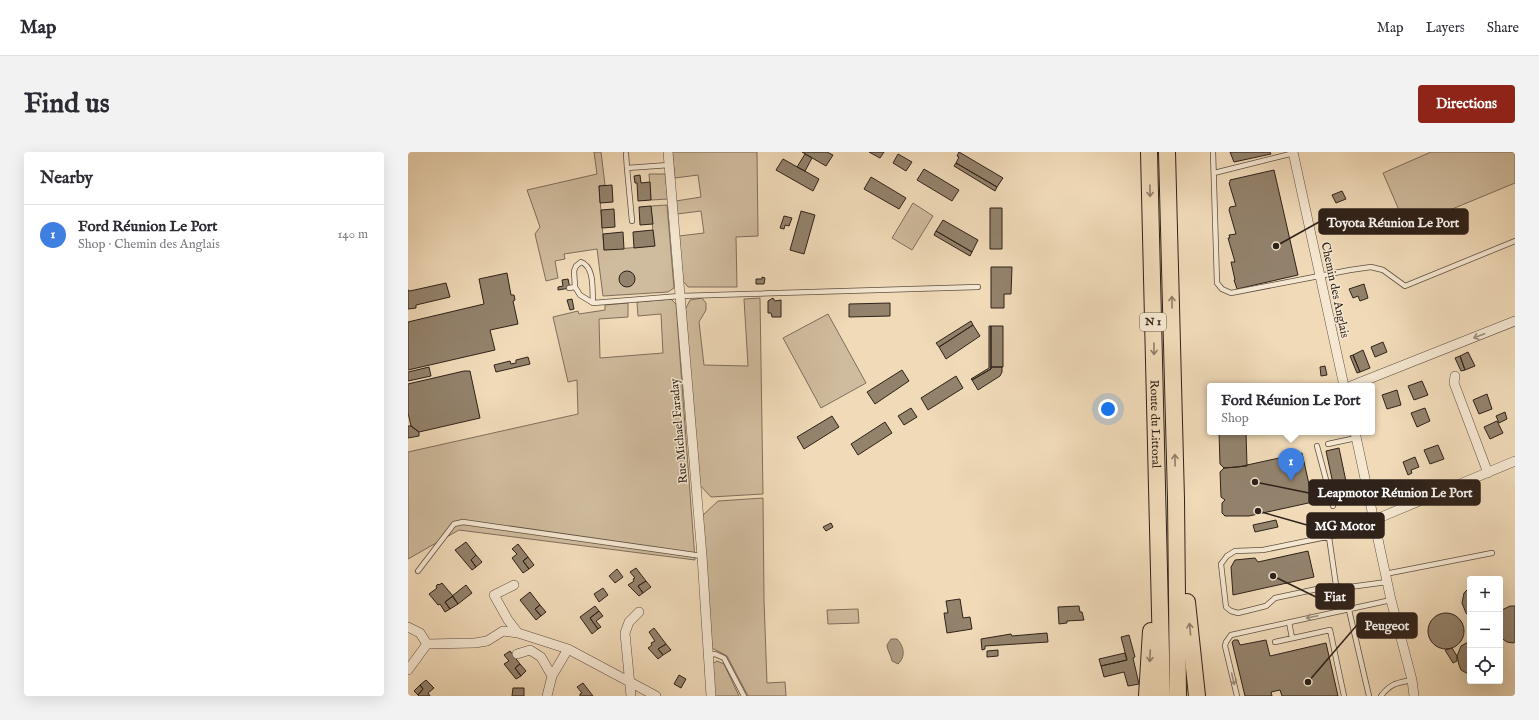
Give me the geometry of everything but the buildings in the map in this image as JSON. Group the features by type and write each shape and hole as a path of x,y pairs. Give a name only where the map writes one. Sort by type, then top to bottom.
{"highway":[{"name":"Route du Littoral","path":"1149,152 1162,696"},
{"name":"Route du Littoral","path":"1167,152 1176,499 1178,696"},
{"path":"1147,696 1157,492"},
{"path":"1176,499 1197,696"}],"street":[{"name":"Rue Michael Faraday","path":"668,152 702,556 711,696"},
{"name":"Chemin des Anglais","path":"1294,152 1343,383"},
{"path":"1359,383 1515,322"},
{"path":"1455,376 1454,383 1488,472"},
{"path":"1356,435 1386,578 1412,680 1414,696"},
{"path":"1375,523 1515,461"},
{"path":"514,585 494,595 508,620 518,632"},
{"path":"631,696 625,633 629,622 639,612"},
{"path":"408,627 420,633 427,644"},
{"path":"427,644 475,643 487,641 503,631 518,632 568,649 656,696"},
{"path":"408,670 427,644"},
{"path":"547,696 552,676 568,649"},
{"path":"517,654 530,650 541,657 552,676"}],"lane":[{"path":"1213,152 1217,283 1222,289 1231,293 1372,267 1383,270 1405,286 1515,241"},
{"path":"1214,173 1294,152"},
{"path":"626,154 632,221"},
{"path":"627,168 669,165"},
{"path":"593,302 590,269 584,263 578,263 574,271 576,287 580,295 593,302 680,296 978,287"},
{"path":"569,288 576,287"},
{"path":"1328,444 1356,435"},
{"path":"1317,446 1333,506"},
{"path":"418,571 454,524 463,522 702,556"},
{"path":"1375,523 1329,537 1263,550 1234,551 1227,556 1221,564 1226,606 1231,611 1238,613 1266,606 1275,598 1336,585 1342,588 1492,553"},
{"path":"1329,537 1336,585"},
{"path":"1237,696 1225,646 1231,635 1391,600"},
{"path":"1348,610 1368,696"},
{"path":"1289,622 1292,638"},
{"path":"1275,642 1330,630 1344,696"},
{"path":"709,654 715,654 724,658 744,696"},
{"path":"1381,696 1387,688 1395,683 1412,680"}],"shaded area":[{"path":"594,152 601,152 605,185 599,186 604,250 654,246 651,206 667,205 674,288 668,292 603,296 597,249 564,254 565,259 555,261 558,278 546,281 535,234 540,227 527,190 597,174"},
{"path":"672,152 757,152 758,236 736,237 737,287 688,287 683,281 679,236 704,233 701,211 677,214 676,201 701,197 698,175 675,178"},
{"path":"1431,152 1515,152 1515,183 1416,224 1405,224 1383,173"},
{"path":"649,174 665,174 668,199 651,200"},
{"path":"913,203 933,216 912,250 892,238"},
{"path":"702,298 706,303 706,310 699,322 704,365 748,366 744,299 760,298 763,494 711,497 698,483 685,310 690,300"},
{"path":"671,299 676,304 695,560 459,530 408,559 408,452 578,414 577,380 568,382 553,317 578,311 579,314 605,310 605,305 628,303 628,317 599,319 600,358 663,353 661,314 638,316 637,302"},
{"path":"828,314 866,383 821,408 783,338"},
{"path":"763,498 764,600 767,683 785,682 786,696 748,696 727,656 712,648 702,516 718,501"},
{"path":"858,609 859,623 828,624 827,610"},
{"path":"891,639 897,639 903,648 903,655 898,664 892,661 888,649 887,645"},
{"path":"717,661 724,664 739,696 714,696 712,664"}],"place":[{"name":"Toyota Réunion Le Port","path":"1276,246"},
{"name":"Ford Réunion Le Port","path":"1291,481"},
{"name":"Leapmotor Réunion Le Port","path":"1255,482"},
{"name":"MG Motor","path":"1258,511"},
{"name":"Fiat","path":"1273,576"},
{"name":"Peugeot","path":"1308,682"}]}
